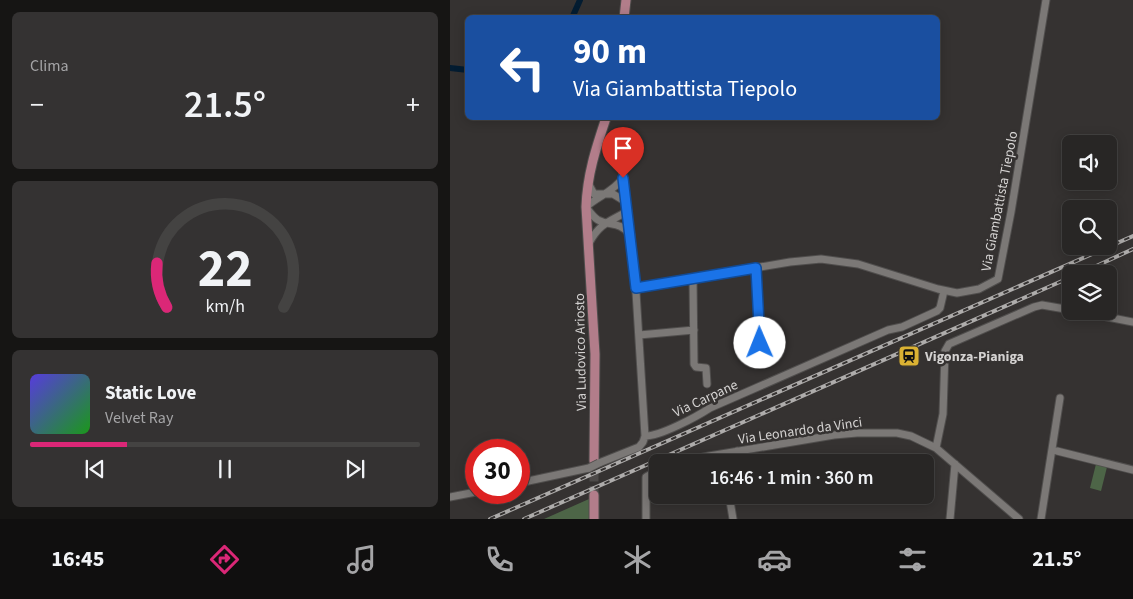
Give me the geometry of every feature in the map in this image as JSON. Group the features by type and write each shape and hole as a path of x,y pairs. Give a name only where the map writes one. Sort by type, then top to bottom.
{"main road":[{"path":"624,15 626,0"},
{"name":"Via Ludovico Ariosto","path":"595,464 595,354 586,208 590,168 605,120"},
{"path":"594,495 594,519"}],"street":[{"name":"Via Giambattista Tiepolo","path":"636,288 807,260 832,260 858,264 944,291 968,292 998,280 1012,212 1046,0"},
{"path":"619,143 636,288 645,436"},
{"path":"623,178 617,186 592,201 586,208 596,219 625,229 631,236"},
{"path":"588,182 594,194 613,194 626,202"},
{"path":"589,243 594,232 628,211"},
{"path":"756,268 761,339 758,346"},
{"path":"693,279 694,365 706,368 708,384"},
{"name":"Via Carpane","path":"530,480 595,464 638,447 643,442 645,436 658,433 698,416 710,408 886,331 902,327 937,311 940,308 944,291"},
{"path":"936,448 943,414 945,351 949,344 1034,307 1042,305 1062,308"},
{"path":"1117,319 1133,322"},
{"path":"639,335 694,330"},
{"path":"1041,519 1060,398"},
{"name":"Via Leonardo da Vinci","path":"721,454 834,435 872,432 897,433 911,436 936,448 1018,518"},
{"path":"1056,451 1133,470"},
{"path":"950,519 956,464"},
{"path":"646,519 646,477 649,475"},
{"path":"450,497 465,494"},
{"path":"731,504 733,519"}],"green space":[{"path":"1096,464 1107,467 1101,491 1090,488"},
{"path":"589,499 589,519 544,519"}],"waterway":[{"path":"573,15 580,0"},
{"path":"450,68 465,70"}],"tunnel":[{"path":"594,461 594,495"}],"railway":[{"path":"490,519 1133,236"},
{"path":"1098,265 1133,249"},
{"path":"524,519 1062,281"}],"place":[{"name":"Vigonza-Pianiga","path":"909,356"}],"route":[{"path":"623,178 636,288 756,268 760,343"}]}
